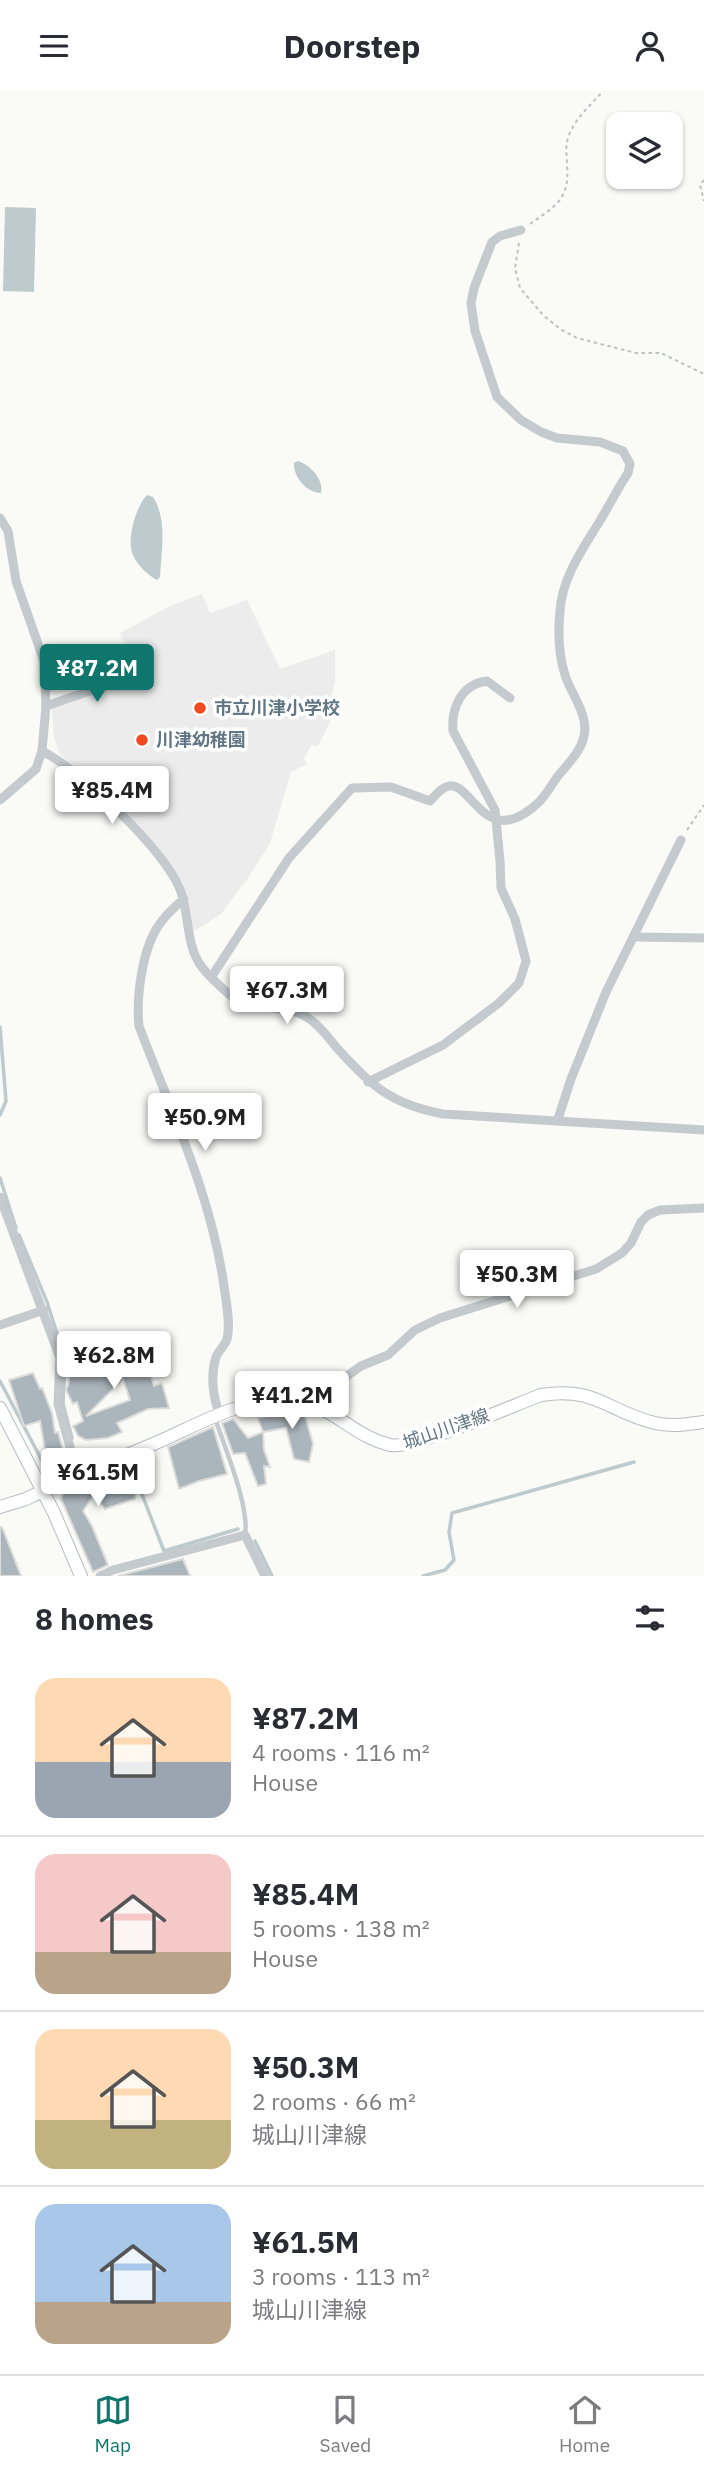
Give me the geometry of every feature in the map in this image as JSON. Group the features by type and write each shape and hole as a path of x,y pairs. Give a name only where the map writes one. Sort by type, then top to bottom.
{"main road":[{"name":"城山川津線","path":"0,1507 43,1491 76,1472 217,1416 276,1400 297,1401 323,1408 366,1434 394,1446 406,1445 541,1395 558,1392 593,1397 654,1423 669,1426 704,1422"},
{"path":"0,1408 43,1491 81,1576"}],"street":[{"path":"212,976 289,858 352,788 391,787 430,801 445,787 453,786 461,789 487,817 506,820 527,813 542,799 570,762 584,736 585,725 565,675 562,659 561,602 566,583 585,543 628,473 630,464 623,451 600,442 557,438 541,432 521,420 497,397 475,331 471,303 492,242 500,236 521,230"},
{"path":"0,519 8,531 16,581 44,661 46,706 42,751 36,769 0,800"},
{"path":"46,706 139,674"},
{"path":"368,1082 443,1045 499,1003 519,983 526,961 515,919 501,888 495,810 453,731 452,717 465,691 477,682 487,681 510,698"},
{"path":"42,751 58,759 85,781 130,823 164,864 184,899 194,954 202,968 240,1002 300,1013 315,1023 368,1082 402,1103 420,1109 478,1117 558,1119 704,1130"},
{"path":"558,1119 570,1079 606,992 681,840"},
{"path":"184,899 168,912 149,943 136,1005 139,1026 198,1175 224,1285 228,1333 216,1357 212,1388 217,1416"},
{"path":"634,937 704,938"},
{"path":"0,1197 60,1358 58,1404 76,1472"},
{"path":"323,1408 347,1376 361,1366 388,1355 415,1330 440,1318 596,1269 626,1250 641,1221 648,1215 660,1210 704,1209"},
{"path":"0,1325 44,1310"},
{"path":"100,1576 113,1570 245,1535 265,1576"}],"lane":[{"path":"217,1416 247,1524 245,1535"}],"path":[{"path":"603,91 574,123 567,141 569,182 564,196 553,208 521,230 516,278 532,303 560,329 577,338 636,353 661,353 704,374"},
{"path":"704,180 700,185 704,201"},
{"path":"681,840 704,805"}],"shaded area":[{"path":"5,207 36,208 34,292 3,291"},
{"path":"298,461 315,473 321,493 306,487 298,479 294,463"},
{"path":"147,495 153,497 161,516 162,547 160,577 157,580 140,566 131,549 133,523"},
{"path":"202,594 210,613 247,600 280,669 335,650 335,682 331,697 338,706 318,746 311,745 304,759 307,764 291,772 270,843 250,875 221,914 193,932 183,883 132,818 59,753 54,737 52,711 53,707 141,677 120,633 170,606"}],"building":[{"path":"137,1334 154,1386 162,1383 169,1408 148,1409 117,1423 122,1432 108,1438 86,1440 78,1436 73,1426 83,1421 77,1402 73,1404 66,1390 69,1373 85,1366 89,1358 110,1358 124,1339","holes":["123,1379 130,1400 86,1416"]},
{"path":"33,1373 52,1413 55,1433 58,1432 68,1468 57,1470 47,1461 40,1421 24,1426 9,1380"},
{"path":"276,1409 304,1412 313,1444 309,1462 294,1459 286,1428 263,1432 258,1418 280,1414"},
{"path":"233,1419 248,1438 263,1432 264,1450 270,1467 264,1466 266,1484 258,1486 245,1453 233,1454 222,1423"},
{"path":"213,1427 227,1474 179,1489 168,1447"},
{"path":"130,1464 136,1491 135,1499 105,1509 94,1495 83,1511 108,1565 93,1572 61,1499 63,1493"},
{"path":"2,1527 21,1576 0,1576"},
{"path":"183,1559 190,1576 118,1576"}],"waterway":[{"path":"0,1027 6,1101 0,1115"},
{"path":"0,1178 16,1228"},
{"path":"19,1235 47,1302 65,1359 63,1404 72,1438"},
{"path":"0,1381 48,1472 59,1476 118,1453"},
{"path":"129,1461 164,1551 238,1529"},
{"path":"423,1576 445,1570 454,1560 449,1532 452,1513 634,1462"},
{"path":"255,1541 272,1576"}],"place":[{"name":"市立川津小学校","path":"200,708"},
{"name":"川津幼稚園","path":"142,740"}]}
